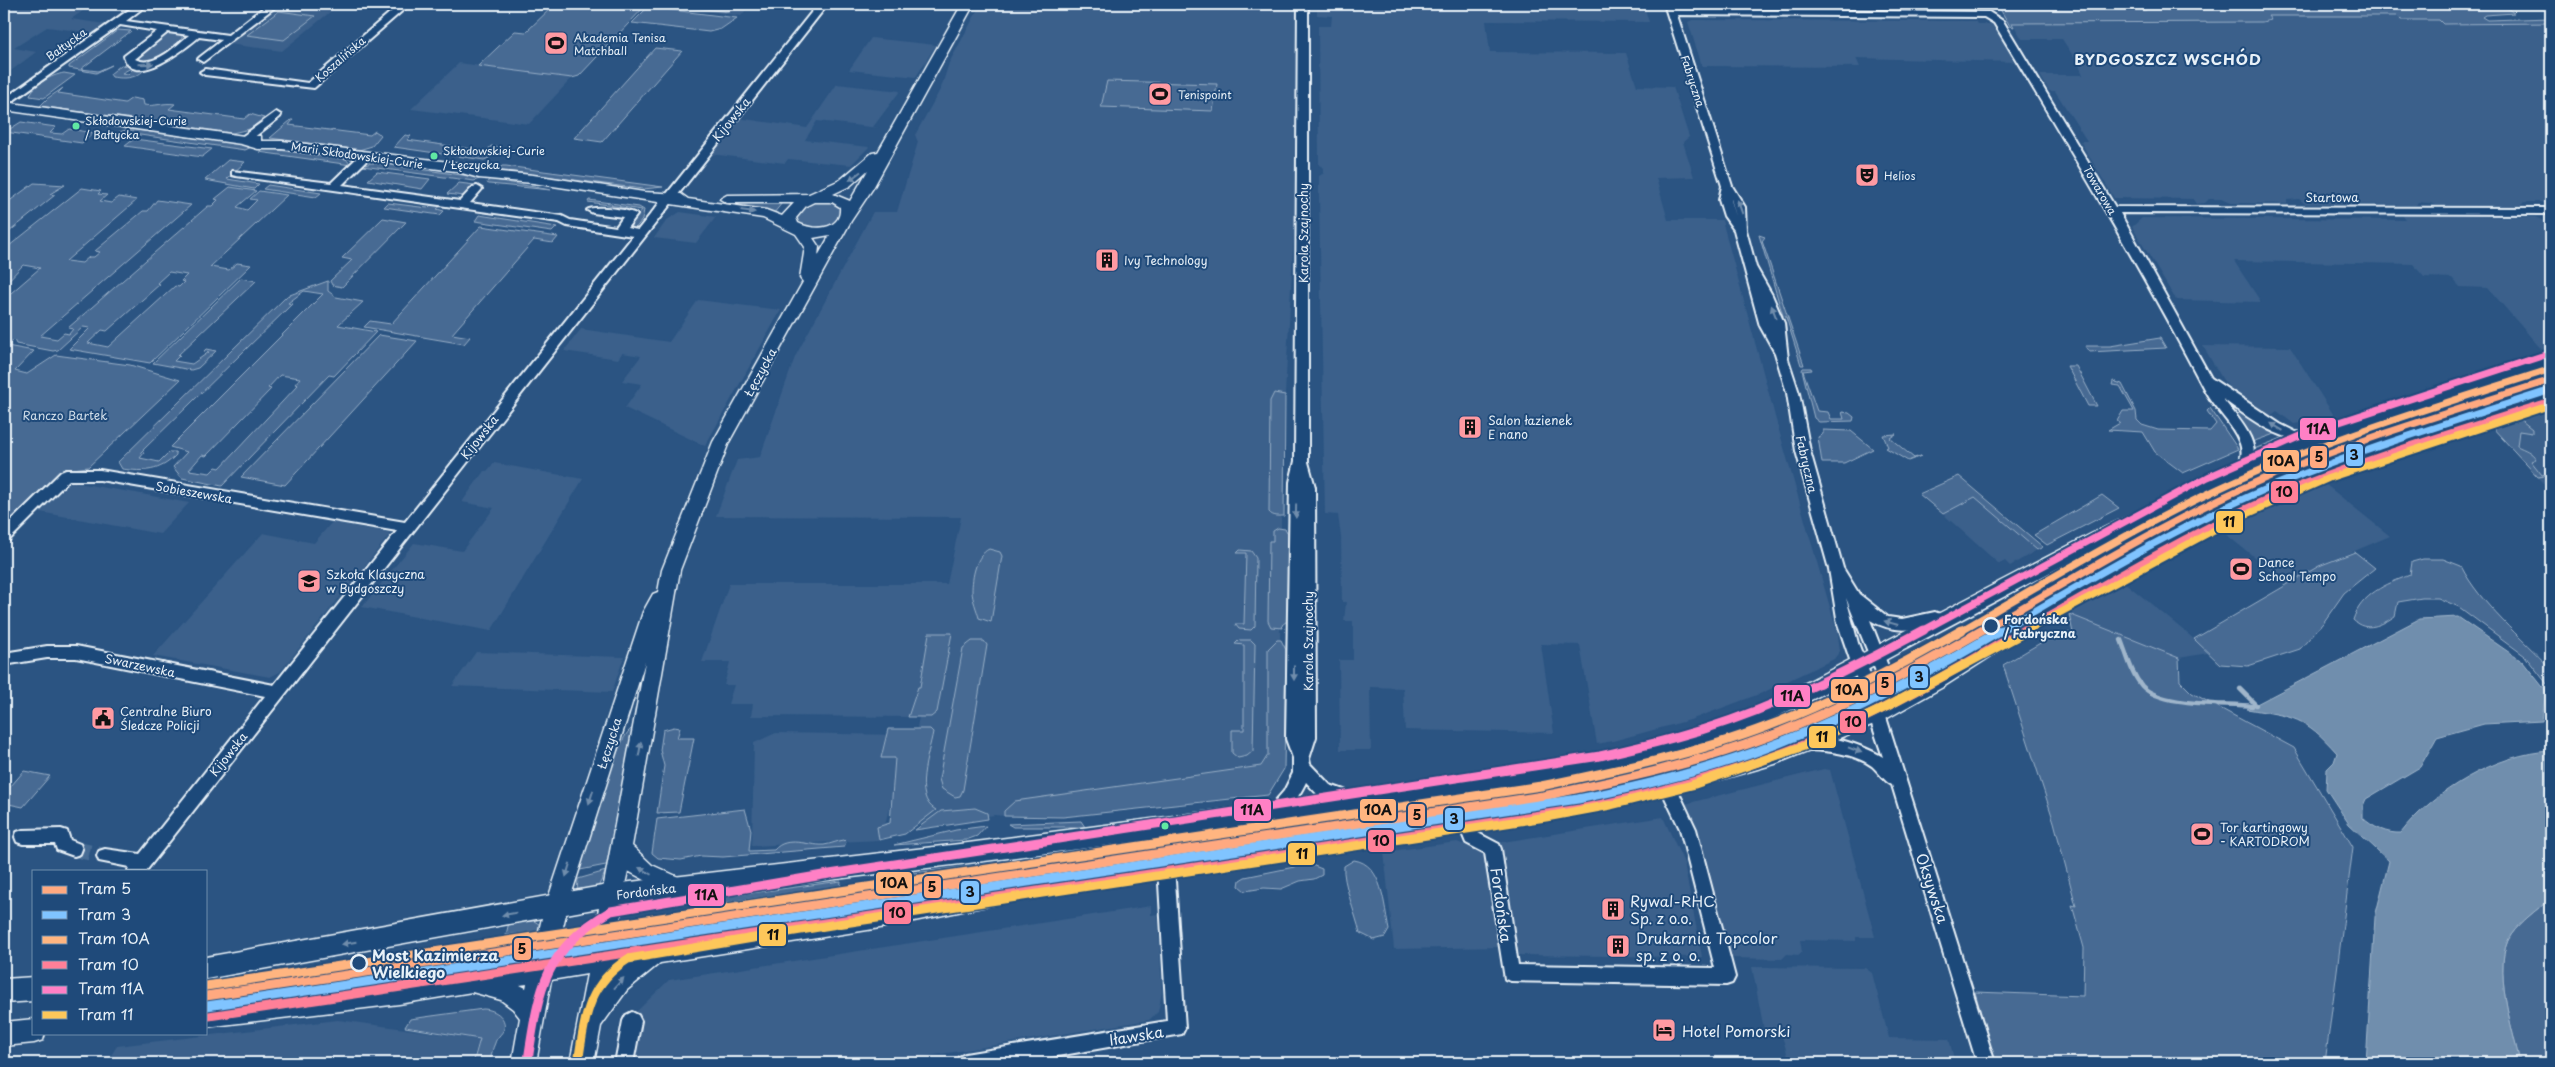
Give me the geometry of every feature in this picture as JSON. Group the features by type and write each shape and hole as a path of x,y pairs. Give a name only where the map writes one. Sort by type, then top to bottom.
{"main road":[{"path":"1877,656 2192,491 2245,466 2323,437 2551,364"},
{"path":"208,1015 470,981 600,961 880,917 1006,891 1465,821 1667,786 1743,765 1807,743 1877,714 1907,698 2132,559 2260,492 2360,454 2551,390"},
{"name":"Fordońska","path":"208,968 613,895 968,853 1273,813 1573,768 1639,755 1680,744 1760,715 1877,656"},
{"path":"582,1063 613,895"},
{"path":"524,1063 541,970 557,905"},
{"path":"589,1022 619,982 656,952"},
{"path":"470,981 499,988 517,995 524,1001 532,1015"},
{"path":"4,991 32,989"},
{"path":"4,1034 32,1031"}],"street":[{"name":"Bałtycka","path":"4,105 143,4"},
{"path":"202,59 274,4"},
{"name":"Koszalińska","path":"205,72 310,86 405,4"},
{"name":"Kijowska","path":"140,866 276,692 409,528 824,4"},
{"name":"Łęczycka","path":"557,905 652,612 667,583 721,442 800,301 812,272 866,188 888,145 968,4"},
{"name":"Karola Szajnochy","path":"1303,4 1302,463 1297,482 1295,747 1301,762 1324,790 1355,801"},
{"name":"Towarowa","path":"1670,8 1986,14 1998,21 2112,210 2204,374 2212,392 2249,448 2245,466"},
{"name":"Fabryczna","path":"1670,8 1727,186 1725,200 1730,216 1740,230 1766,326 1782,359 1793,393 1805,460 1836,569 1837,592 1852,669 1877,714"},
{"path":"116,22 230,38"},
{"path":"166,29 130,56 130,60 139,65 155,63 197,33"},
{"name":"Marii Skłodowskiej-Curie","path":"4,105 244,140 252,144 282,145 461,170 482,176 530,179 669,198 688,203 766,214 796,229"},
{"path":"244,140 276,115"},
{"name":"Łęczycka","path":"812,272 812,247 796,229 789,217 791,212 801,203 845,184 888,145"},
{"path":"334,186 365,156"},
{"path":"236,172 463,204 640,234"},
{"path":"463,204 477,190"},
{"path":"796,229 821,233 834,229 846,220 849,211 842,201 835,198 814,197"},
{"name":"Marii Skłodowskiej-Curie","path":"669,198 814,197"},
{"path":"593,210 631,215 620,230"},
{"name":"Startowa","path":"2112,210 2545,211"},
{"path":"2545,211 2551,223"},
{"name":"Towarowa","path":"2204,374 2237,403 2286,432 2302,437 2323,437"},
{"name":"Sobieszewska","path":"4,536 66,475 100,475 409,528"},
{"name":"Fabryczna","path":"1836,569 1851,592 1886,682 1877,714"},
{"name":"Łęczycka","path":"613,895 654,668 667,583"},
{"path":"1851,592 1868,612 1881,620 1896,625 1920,624 1972,606"},
{"name":"Swarzewska","path":"4,659 47,652 76,652 276,692"},
{"name":"Oksywska","path":"1877,714 1986,1063"},
{"path":"1807,743 1840,746 1859,752 1882,765 1899,785"},
{"path":"1273,813 1287,802 1294,789 1301,762"},
{"name":"Fordońska","path":"1465,821 1472,838 1493,849 1511,972 1726,976 1688,829 1667,786"},
{"path":"23,837 61,836 63,845 74,849"},
{"path":"621,846 629,860 654,876 678,887"},
{"path":"105,856 140,866"},
{"name":"Iławska","path":"965,1063 1176,1028 1166,866"},
{"path":"624,1063 632,1021"}],"shaded area":[{"path":"4,4 90,6 71,19 105,24 93,33 47,27 14,48 36,52 4,76"},
{"path":"281,4 340,4 282,51 228,44"},
{"path":"650,4 751,4 741,16"},
{"path":"981,4 1297,4 1298,64 1303,73 1285,395 1282,397 1279,768 1004,816 995,815 897,828 919,717 751,716 753,704 728,704 734,685 724,685 730,662 702,662 729,584 947,584 961,517 716,516 737,460 760,457 795,357 873,212 897,212 918,142 915,135 941,88 949,63"},
{"path":"1317,4 1655,4 1655,6 1644,6 1649,22 1486,21 1490,52 1626,53 1637,86 1673,87 1689,137 1683,142 1694,177 1656,178 1668,220 1722,220 1776,420 1838,635 1840,651 1834,659 1762,693 1690,720 1597,744 1580,645 1541,644 1554,733 1405,730 1403,688 1370,687 1371,750 1340,750 1339,660 1353,660 1353,621 1344,621 1346,602 1342,602 1341,537 1338,515 1325,514 1319,196 1319,176 1324,173 1324,168 1319,165 1318,26 1331,26 1332,16 1317,15"},
{"path":"2437,4 2551,4 2551,9 2441,8"},
{"path":"2267,16 2397,16 2401,20 2439,20 2443,24 2551,23 2551,205 2540,202 2524,202 2520,206 2435,205 2418,202 2416,205 2305,204 2299,199 2287,200 2287,204 2230,203 2221,199 2209,199 2205,203 2196,204 2193,199 2114,198 2080,141 2087,141 2055,91 2049,91 2040,75 2083,75 2079,65 2062,39 2022,39 2012,22 2261,22 2271,20"},
{"path":"1692,20 1975,21 1977,24 1993,24 2014,56 2011,58 2014,62 1856,58 1860,67 1702,66 1688,22"},
{"path":"871,38 936,45 916,77 849,70"},
{"path":"459,63 572,78 529,124 411,109"},
{"path":"837,84 900,91 873,127 879,128 817,121 805,140 869,147 851,165 788,159 785,163 710,154 738,118 807,128"},
{"path":"680,212 716,217 696,243 654,238 667,220"},
{"path":"2402,215 2536,217 2545,221 2551,227 2551,303 2549,304 2551,306 2551,347 2542,350 2488,288 2460,287 2452,278 2424,277 2413,264 2234,261 2261,302 2176,300 2132,227 2142,218 2406,220"},
{"path":"698,300 781,310 705,446 625,408 642,384 622,381 641,356 622,353 618,359 564,351 581,329 669,342"},
{"path":"2203,346 2290,347 2335,417 2294,424 2277,411 2270,416 2230,388 2223,380"},
{"path":"2551,405 2551,492 2491,426"},
{"path":"494,463 583,479 491,631 362,607 414,543 462,551 494,508 462,502 484,471 487,471"},
{"path":"71,482 189,503 160,534 40,512"},
{"path":"2325,484 2390,536 2319,566 2288,584 2219,529"},
{"path":"1975,497 2037,550 2010,566 2005,561 1999,564 1943,514"},
{"path":"332,522 391,533 280,672 270,677 153,656 263,533 314,543"},
{"path":"2123,581 2194,639 2208,653 2179,658 2069,614"},
{"path":"2458,617 2523,662 2546,691 2542,721 2484,724 2437,737 2420,767 2366,799 2363,806 2363,818 2380,829 2401,833 2430,803 2468,777 2510,759 2531,753 2551,751 2551,898 2525,920 2511,935 2505,948 2503,963 2505,998 2520,1063 2366,1063 2375,917 2389,861 2349,824 2326,789 2327,769 2334,762 2337,753 2326,741 2297,720 2247,709 2419,619"},
{"path":"476,652 624,657 612,692 452,686"},
{"path":"776,733 908,735 881,840 752,846 754,743"},
{"path":"1824,769 1830,770 1875,937 1856,937 1856,941 1800,940 1802,952 1798,955 1787,954 1782,959 1727,958 1714,892 1685,804"},
{"path":"1663,817 1684,863 1702,957 1519,955 1496,843"},
{"path":"1457,842 1481,851 1492,861 1504,947 1394,949 1384,852"},
{"path":"1151,906 1151,915 1158,914 1162,992 1158,1012 1149,1020 886,1063 630,1063 637,1011 669,980"},
{"path":"1752,967 1865,968 1872,973 1889,1038 1949,1039 1955,1063 1790,1063 1782,1036 1765,1035"},
{"path":"338,1020 480,1039 471,1063 106,1063 117,1046"}],"green space":[{"name":"Akademia Tenisa Matchball","path":"555,4 646,5 579,76 572,78 478,66 515,31 526,32"},
{"path":"735,4 729,12 671,5"},
{"path":"2144,6 2507,8 2514,13 2485,15 2482,17 2487,20 2551,18 2551,23 2443,24 2439,20 2401,20 2397,16 2268,16 2271,20 2262,22 2012,23 2014,27 2010,26 2000,9 2146,10"},
{"path":"648,7 737,18 721,29 709,32 632,23"},
{"path":"279,11 315,16 284,40 247,35"},
{"path":"118,30 131,31 81,69 98,71 112,65 96,73 69,68 69,66"},
{"path":"171,33 182,34 182,40 155,59 149,61 138,58 139,54 159,38"},
{"path":"655,48 682,51 602,142 574,138"},
{"path":"121,65 133,67 122,73 128,74 135,67 146,68 139,74 130,77 112,77 110,74"},
{"path":"64,73 75,75 44,98 30,96 39,84"},
{"name":"Tenispoint","path":"1107,81 1217,84 1213,111 1101,107"},
{"path":"63,88 58,93 125,103 132,98 143,100 144,105 175,104 169,109 244,119 250,114 264,118 250,129 232,133 40,106"},
{"path":"293,120 289,125 370,135 375,131 381,135 372,146 359,150 270,138"},
{"path":"21,122 56,127 50,133 62,134 69,129 94,133 82,143 5,132"},
{"path":"126,130 254,146 245,150 119,132"},
{"path":"405,135 411,136 407,140 487,151 491,146 498,147 489,158 484,160 394,147"},
{"path":"134,139 212,149 202,157 125,146"},
{"path":"264,148 346,159 351,165 259,152"},
{"path":"228,160 245,162 227,179 259,184 254,189 205,180"},
{"path":"371,163 482,178 474,181 362,166"},
{"path":"502,166 663,187 643,189 498,170"},
{"path":"377,172 430,179 422,189 368,180"},
{"path":"489,179 551,190 489,184 487,183"},
{"path":"34,183 65,185 50,194 55,195 4,236 4,205"},
{"path":"459,183 475,185 464,196 447,194"},
{"path":"268,185 321,193 316,197 263,189"},
{"name":"Ranczo Bartek","path":"230,187 256,191 237,207 247,210 257,200 250,199 259,191 287,195 210,267 229,270 237,263 251,265 150,363 69,349 90,328 83,327 58,350 53,351 16,344 14,340 7,346 34,351 15,371 27,374 56,355 130,365 180,380 88,467 65,470 4,529 4,299 40,268 23,265 4,285 4,250 82,188 101,191 98,194 107,195 100,201 111,203 119,197 137,200 66,261 82,263 89,257 94,257 100,252 95,251 143,211 148,211 157,200 191,205 40,336 57,339 64,333 69,334 73,329 68,328 208,206 212,206 218,200 215,199","holes":["169,272 187,275 181,281 184,282 179,287 175,286 108,347 88,343 102,330 107,331 160,284 157,283"]},
{"path":"589,200 639,207 644,210 642,220 635,229 627,229 642,210 588,202"},
{"path":"828,201 841,209 841,213 832,223 822,227 797,224 795,215 802,208 814,203"},
{"path":"388,203 428,208 433,203 442,205 437,209 444,211 440,215 384,207"},
{"path":"782,203 774,213 728,204"},
{"path":"479,215 557,227 552,232 475,221"},
{"path":"383,218 406,222 342,287 332,285 330,281 352,260 342,258"},
{"path":"481,226 558,237 553,243 534,240 452,334 470,337 464,344 364,327 370,321 391,324"},
{"path":"1759,235 1765,237 1762,241 1804,365 1801,365 1786,317 1783,316"},
{"path":"241,278 256,281 178,355 180,355 174,361 192,364 209,352 204,351 206,349 216,351 198,368 191,370 153,363"},
{"path":"328,281 328,291 336,297 363,302 338,325 376,332 334,376 329,375 222,486 182,478 173,467 187,452 170,447 323,294 304,291 288,303 292,304 141,452 144,453 140,458 159,462 169,452 176,452 176,455 170,461 151,470 122,469 118,462 287,296","holes":["280,375 300,378 295,384 298,385 220,468 216,467 210,473 189,470 202,455 206,456 271,389 268,388"]},
{"path":"379,335 417,341 285,485 241,477"},
{"path":"2160,338 2166,348 2089,352 2085,346 2110,346"},
{"path":"2067,366 2076,366 2097,406 2088,406"},
{"path":"1803,368 1811,368 1812,370 1803,371 1817,411 1828,412 1831,419 1844,419 1842,412 1849,413 1854,417 1853,421 1819,422 1814,418 1802,370"},
{"path":"2113,381 2122,384 2136,411 2137,420 2142,425 2158,430 2210,431 2216,424 2207,411 2210,408 2238,449 2183,473 2155,452 2143,432 2108,430 2120,423 2117,421 2123,411 2134,411 2120,386 2112,385"},
{"path":"1274,393 1285,395 1284,516 1274,515 1269,512 1270,401"},
{"path":"2224,400 2277,433 2252,442"},
{"path":"2512,419 2522,421 2532,429 2532,433 2519,431 2517,446 2534,456 2536,459 2531,461 2542,475 2551,472 2551,482 2544,476 2538,477 2491,426"},
{"path":"1823,430 1851,431 1873,449 1844,463 1822,463 1818,437 1823,434"},
{"path":"1896,434 1890,438 1914,458 1921,456 1908,461 1886,448 1888,447 1883,435"},
{"path":"2287,436 2296,440 2255,455 2254,449"},
{"path":"1959,476 2043,547 2037,550 1975,497 1943,514 1919,494"},
{"path":"2102,495 2119,508 2047,545 2034,535"},
{"path":"1278,528 1285,529 1288,533 1287,621 1282,625 1283,628 1271,627 1268,621 1269,541 1273,541 1273,531"},
{"path":"989,549 1000,552 1002,556 991,622 979,618 972,591 974,573 978,561"},
{"path":"1240,550 1251,551 1256,558 1255,626 1251,630 1239,629 1235,624 1244,624 1246,553 1237,553"},
{"path":"2355,552 2375,568 2344,593 2323,623 2300,649 2248,666 2220,664 2194,639 2319,566"},
{"path":"2423,559 2443,559 2461,566 2469,580 2490,607 2551,669 2551,689 2525,656 2459,607 2438,598 2422,598 2398,602 2395,616 2379,625 2363,626 2353,620 2362,603 2368,597 2384,586 2410,575 2412,562"},
{"name":"Tor kartingowy - KARTODROM","path":"2069,614 2179,658 2180,681 2192,693 2294,748 2353,847 2325,1063 1995,1063 1975,992 2083,996 2084,948 2072,905 2076,906 2054,822 2003,665 2059,632 2073,633"},
{"path":"929,633 952,633 937,712 931,717 908,717 918,687 920,687"},
{"path":"1239,640 1251,640 1255,644 1253,751 1247,756 1238,758 1232,753 1232,730 1244,730 1244,645 1235,644"},
{"path":"1277,640 1281,640 1286,650 1284,769 1268,795 1063,817 1004,816 1004,811 1015,801 1261,766 1268,755 1268,649"},
{"path":"972,641 984,641 987,645 963,790 960,796 955,797 942,789 939,779 963,648"},
{"path":"1831,713 1834,717 1755,748 1605,789 870,910 871,900 1585,791 1733,753"},
{"path":"674,727 680,728 677,738 694,738 679,812 657,813 664,766 660,750 663,730"},
{"path":"631,729 634,729 611,864 580,870 609,772 624,738"},
{"path":"888,729 930,729 933,732 923,785 929,804 936,810 905,834 879,840 877,827 890,823 895,758 881,758"},
{"path":"1722,737 1720,742 1667,758 1555,782 878,884 878,877 1042,856 1140,836 1559,779 1638,763"},
{"path":"24,771 50,776 23,807 4,803 4,794"},
{"path":"975,808 987,813 988,819 915,830 941,811"},
{"path":"745,809 751,830 749,851 774,850 785,843 791,842 824,845 844,840 846,842 844,847 723,857 701,856 681,860 658,858 652,853 657,819"},
{"path":"1081,821 1085,827 1013,827 1008,824"},
{"path":"986,826 977,836 966,840 894,845 956,830"},
{"path":"1354,860 1364,863 1371,869 1376,878 1383,898 1389,930 1385,937 1374,940 1360,933 1344,872 1344,866"},
{"path":"1309,864 1322,869 1322,875 1281,889 1264,888 1245,891 1239,886 1240,880 1245,877"},
{"path":"606,871 598,887 577,892 578,879"},
{"path":"841,881 840,891 792,893 692,907 692,901"},
{"path":"2551,898 2551,1063 2520,1063 2505,998 2503,963 2505,948 2515,930"},
{"path":"534,921 539,924 539,931 506,935 509,922"},
{"path":"668,931 667,942 640,945 623,944 640,936"},
{"path":"468,962 466,967 287,990 243,1002 208,1006 208,1000"},
{"path":"483,1009 491,1010 498,1014 504,1024 504,1029 494,1045 490,1063 473,1063 480,1039 405,1027 410,1019"}],"waterway":[{"path":"2121,640 2135,675 2142,686 2151,693 2178,701 2252,706"},
{"path":"2240,689 2256,705"}],"tunnel":[{"path":"74,849 105,856"}],"tram line":[{"name":"11A","path":"528,1060 541,992 557,955 570,939 588,924 611,911 823,875 1539,767 1600,756 1679,737 1783,700 1863,663 2208,477 2312,431 2545,355"},
{"name":"10A","path":"208,986 1541,786 1673,756 1769,726 1854,688 1958,632 2112,544 2217,489 2257,471 2380,424 2548,370"},
{"name":"5","path":"208,996 1543,796 1674,766 1771,736 1856,698 1909,672 2167,526 2260,481 2342,448 2551,380"},
{"name":"3","path":"208,1006 1544,806 1679,776 1777,744 1862,706 1915,679 2172,534 2265,490 2345,458 2551,390"},
{"name":"10","path":"209,1016 1546,816 1680,786 1778,755 1864,717 1916,691 2174,545 2265,500 2346,468 2551,401"},
{"name":"11","path":"578,1063 586,1017 595,990 603,978 628,959 831,925 1546,817 1611,805 1692,785 1804,746 1886,707 2229,522 2329,478 2551,405"}],"place":[{"name":"Akademia Tenisa Matchball","path":"556,43"},
{"name":"Tenispoint","path":"1160,94"},
{"name":"Skłodowskiej-Curie / Bałtycka","path":"76,126"},
{"name":"Skłodowskiej-Curie / Łęczycka","path":"434,156"},
{"name":"Helios","path":"1867,175"},
{"name":"Ivy Technology","path":"1107,260"},
{"name":"Salon łazienek E nano","path":"1470,427"},
{"name":"Dance School Tempo","path":"2241,569"},
{"name":"Szkoła Klasyczna w Bydgoszczy","path":"309,581"},
{"name":"Fordońska / Fabryczna","path":"1991,626"},
{"name":"Centralne Biuro Śledcze Policji","path":"103,718"},
{"name":"Tor kartingowy - KARTODROM","path":"2202,834"},
{"name":"Rywal-RHC Sp. z o.o.","path":"1613,909"},
{"name":"Drukarnia Topcolor sp. z o. o.","path":"1618,946"},
{"name":"Most Kazimierza Wielkiego","path":"359,963"},
{"name":"Hotel Pomorski","path":"1664,1030"}],"district":[{"name":"BYDGOSZCZ WSCHÓD","path":"2168,58"}]}
